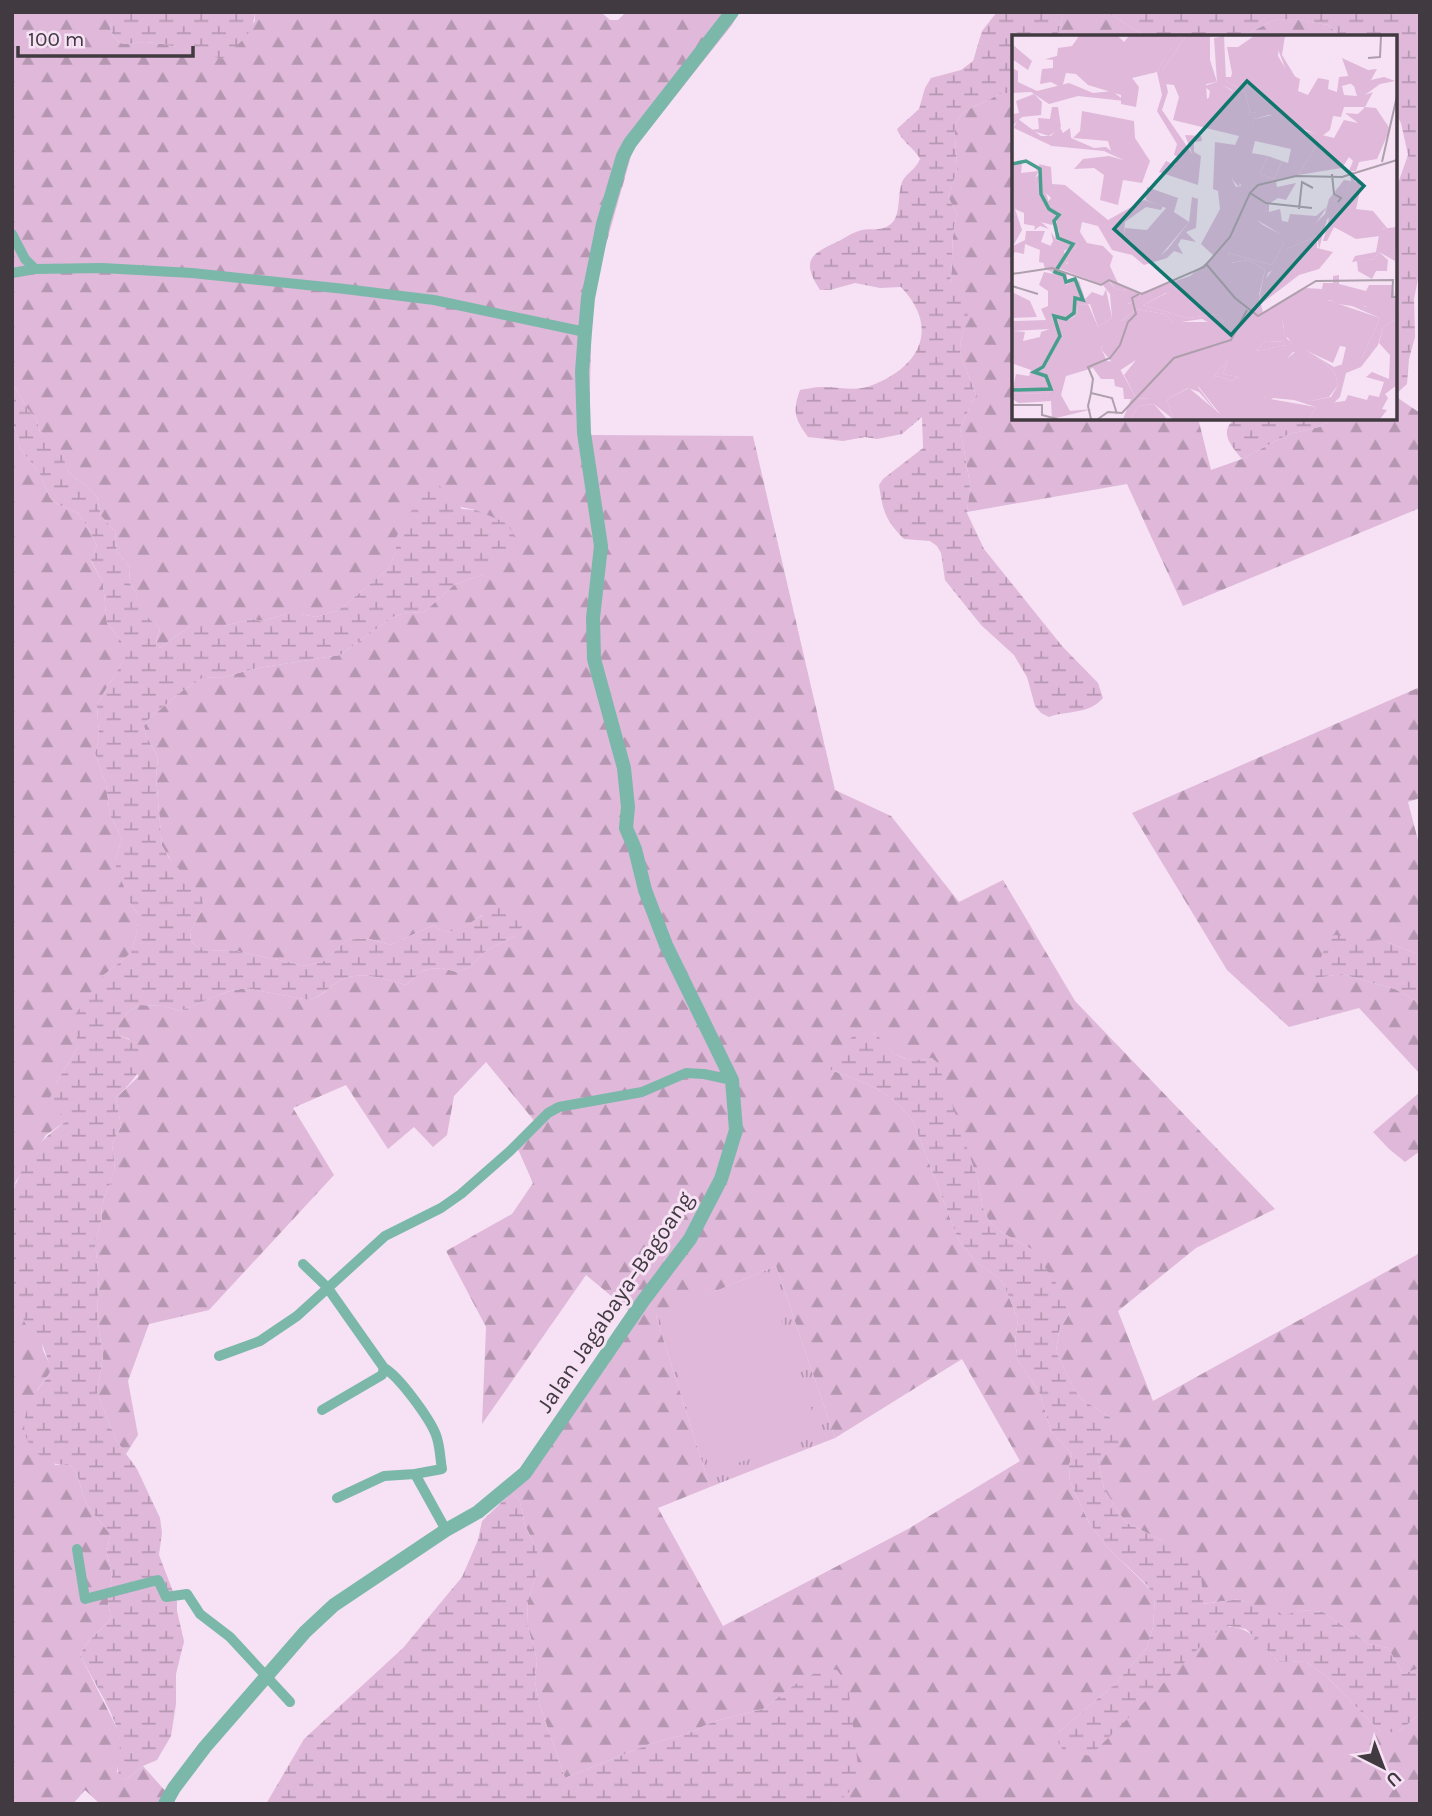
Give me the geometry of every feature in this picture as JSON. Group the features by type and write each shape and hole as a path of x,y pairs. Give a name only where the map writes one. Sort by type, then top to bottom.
{"street":[{"name":"Jalan Jagabaya–Bagoang","path":"165,1804 205,1747 305,1632 334,1605 446,1530 478,1512 525,1473 643,1301 690,1238 721,1178 736,1130 732,1080 666,946 645,890 635,849 626,828 628,807 624,768 594,659 593,618 601,545 584,433 582,372 588,298 603,224 623,156 630,143 732,12"},
{"path":"12,234 25,258 35,268"},
{"path":"12,273 35,268 102,268 192,273 434,300 585,332"},
{"path":"219,1356 260,1341 297,1317 385,1236 441,1208 461,1194 548,1113 559,1107 642,1092 686,1073 704,1073 732,1080"},
{"path":"303,1264 327,1287 384,1368 394,1373 402,1383 436,1435 442,1469 384,1476 337,1498"},
{"path":"322,1410 382,1375 384,1368"},
{"path":"415,1474 446,1530"},
{"path":"77,1549 85,1599 158,1580 166,1597 187,1594 200,1614 230,1637 290,1702"}],"green space":[{"path":"12,12 110,12 112,33 119,42 156,43 222,58 255,21 254,12 601,12 610,20 618,20 626,12 739,12 732,25 633,149 592,294 589,435 753,436 835,790 891,816 959,902 1003,880 1075,1001 1275,1209 1196,1248 1118,1311 1153,1401 1420,1253 1420,1668 1403,1674 1388,1648 1369,1644 1323,1612 1301,1610 1283,1617 1239,1599 1202,1604 1163,1541 1125,1522 1104,1489 1098,1460 1121,1441 1110,1417 1083,1400 1075,1391 1056,1352 1059,1331 1070,1312 1033,1250 1001,1232 989,1221 983,1208 978,1180 932,1058 913,1060 899,1056 874,1033 831,1070 886,1094 913,1121 958,1239 976,1262 998,1277 1004,1285 1018,1319 1015,1342 1018,1360 1040,1394 1051,1431 1072,1454 1069,1466 1070,1482 1089,1523 1109,1549 1155,1597 1153,1627 1147,1648 1114,1685 1054,1736 1222,1628 1239,1628 1254,1636 1279,1662 1305,1661 1326,1676 1381,1732 1398,1732 1420,1714 1420,1804 831,1804 847,1794 794,1685 763,1709 715,1721 565,1778 539,1703 535,1681 537,1660 527,1624 528,1600 537,1573 537,1550 525,1525 520,1502 512,1492 633,1314 586,1275 482,1424 486,1327 446,1251 512,1214 533,1183 517,1147 536,1123 486,1062 454,1096 447,1135 433,1147 414,1127 388,1149 346,1085 293,1108 334,1175 209,1310 149,1324 128,1381 138,1435 126,1454 116,1440 97,1393 103,1357 97,1316 99,1278 95,1242 102,1218 101,1207 115,1169 112,1144 121,1126 116,1098 138,1077 129,1039 119,1035 117,1027 128,1012 139,1005 164,1006 180,1011 226,992 245,988 309,1000 341,980 357,976 374,976 406,985 421,972 429,969 442,968 457,972 470,967 487,950 515,936 482,915 452,932 440,930 434,925 390,945 366,938 347,940 324,961 306,966 232,950 209,951 198,948 191,941 190,932 202,910 162,846 156,777 158,757 146,736 144,726 182,691 204,677 220,678 253,669 340,655 393,617 409,612 423,613 455,584 485,574 476,510 420,499 396,538 396,552 388,569 339,610 316,617 286,614 263,621 252,619 223,626 190,626 160,648 156,643 160,629 137,608 136,593 129,582 130,567 117,552 115,531 101,516 97,497 69,473 60,450 40,432 36,418 12,383","holes":["776,1266 835,1438 962,1359 1020,1461 908,1529 723,1626 658,1508 710,1487 656,1316"]},
{"path":"110,12 254,12 254,20 239,44 222,59 165,45 119,42 112,33"},
{"path":"997,12 1064,12 1058,35 1012,35 1012,91 972,108 958,119 955,134 957,169 948,197 957,214 950,283 969,310 960,348 976,395 960,428 970,484 967,513 984,549 1062,646 1098,683 1103,698 1084,710 1049,717 1035,706 1027,677 1014,655 981,625 945,580 941,553 937,546 930,541 904,539 886,515 879,485 923,448 922,417 902,434 843,441 808,437 800,425 796,410 800,390 821,387 859,389 870,386 901,369 919,346 922,332 920,318 901,287 880,288 855,283 820,290 811,272 811,260 820,250 859,231 882,228 893,222 903,180 920,159 897,129 919,109 931,78 961,70 973,61 982,31"},
{"path":"1064,12 1110,14 1142,34 1149,35 1058,35"},
{"path":"1087,12 1420,12 1420,269 1414,299 1415,337 1409,359 1407,384 1397,393 1397,186 1408,155 1397,116 1397,35 1340,35 1328,25 1294,19 1274,20 1242,35 1149,35 1142,34 1110,14"},
{"path":"1295,19 1328,25 1340,35 1242,35 1274,20"},
{"path":"1012,91 1012,420 1198,420 1211,470 1242,459 1289,434 1319,427 1332,420 1397,420 1397,397 1420,413 1420,508 1183,606 1127,484 967,512 970,484 960,428 976,395 960,348 968,310 950,284 957,214 948,197 957,169 955,134 958,119 963,113 999,94"},
{"path":"12,383 36,418 40,432 60,449 69,473 97,497 101,516 115,531 117,552 130,567 129,582 136,593 138,608 160,629 156,642 160,648 190,626 223,626 252,619 263,621 286,614 316,617 339,610 388,569 396,552 396,538 408,516 420,499 437,483 462,509 476,510 504,522 513,532 515,541 504,559 485,574 455,584 423,613 409,612 393,617 340,655 253,669 220,678 204,677 182,691 144,726 146,736 158,757 156,777 162,846 203,900 202,910 190,932 191,941 198,948 209,951 232,950 306,966 324,961 347,940 366,938 390,945 434,925 443,931 453,931 494,909 516,909 525,923 515,936 487,950 470,967 457,972 442,968 428,969 406,985 374,976 349,977 309,1000 245,988 226,992 180,1011 164,1006 139,1005 128,1012 117,1027 119,1035 132,1042 142,1057 137,1073 116,1098 121,1126 112,1144 115,1169 101,1207 102,1218 95,1242 99,1278 97,1316 103,1357 97,1393 116,1440 137,1469 160,1518 162,1533 159,1555 177,1602 184,1641 176,1674 176,1704 171,1736 157,1760 143,1766 125,1780 120,1778 118,1773 120,1740 117,1727 80,1655 86,1644 111,1619 108,1602 112,1577 107,1553 110,1534 87,1504 78,1476 72,1468 68,1464 46,1460 35,1451 29,1444 24,1428 34,1395 48,1377 50,1369 39,1337 26,1324 18,1298 12,1290 12,1194 32,1153 66,1121 50,1098 79,1046 72,1019 104,975 131,953 139,924 139,915 131,905 116,867 122,838 110,815 106,784 95,753 99,739 97,704 125,658 125,646 107,623 103,583 91,560 97,546 90,531 78,513 50,498 40,474 20,448 12,419"},
{"path":"12,419 20,448 40,474 50,498 78,513 90,531 97,546 91,561 103,583 107,623 125,646 125,658 97,704 99,739 95,753 106,784 110,815 122,838 116,858 131,905 139,915 139,924 131,953 104,975 79,1046 56,1083 66,1121 46,1135 16,1181 12,1194"},
{"path":"1234,420 1332,420 1319,427 1289,434 1242,459 1228,439 1230,423"},
{"path":"1420,687 1420,798 1408,802 1420,848 1420,955 1387,942 1316,978 1342,974 1395,989 1420,1003 1420,1074 1359,1008 1289,1027 1227,970 1132,813"},
{"path":"1335,935 1387,942 1420,955 1420,1003 1395,989 1342,974 1316,978 1315,972 1329,938"},
{"path":"860,1030 877,1036 904,1058 932,1058 938,1063 978,1180 983,1208 989,1221 1001,1232 1033,1250 1071,1305 1059,1331 1056,1352 1075,1391 1083,1400 1110,1417 1122,1441 1098,1460 1104,1489 1125,1522 1163,1541 1201,1572 1203,1604 1239,1599 1283,1616 1301,1610 1323,1612 1369,1644 1388,1648 1403,1674 1420,1668 1420,1714 1398,1732 1381,1732 1326,1676 1305,1661 1279,1662 1246,1629 1229,1626 1213,1634 1090,1756 1063,1750 1054,1736 1114,1685 1147,1648 1153,1627 1155,1598 1147,1585 1109,1549 1089,1523 1070,1482 1069,1466 1072,1454 1051,1431 1040,1394 1018,1360 1015,1342 1018,1319 1004,1285 998,1277 976,1262 958,1239 913,1121 886,1094 831,1070 829,1064 841,1047"},
{"path":"1420,1092 1420,1151 1405,1162 1373,1132"},
{"path":"776,1266 835,1438 710,1487 656,1316"},
{"path":"766,1274 820,1435 711,1472 657,1312"},
{"path":"12,1290 18,1294 25,1323 41,1337 43,1350 51,1367 50,1373 37,1390 55,1465 68,1464 72,1468 78,1476 87,1504 110,1534 107,1553 112,1577 108,1602 111,1619 86,1644 80,1655 119,1732 121,1747 117,1772 125,1780 143,1766 177,1804 100,1804 85,1790 73,1804 12,1804"},
{"path":"512,1492 520,1502 525,1525 537,1550 537,1573 528,1600 527,1624 537,1660 535,1681 539,1703 565,1778 715,1721 763,1709 794,1685 824,1668 837,1670 848,1685 858,1766 855,1782 847,1795 831,1804 266,1804 304,1739 403,1648 462,1577 478,1540 482,1521"}]}
